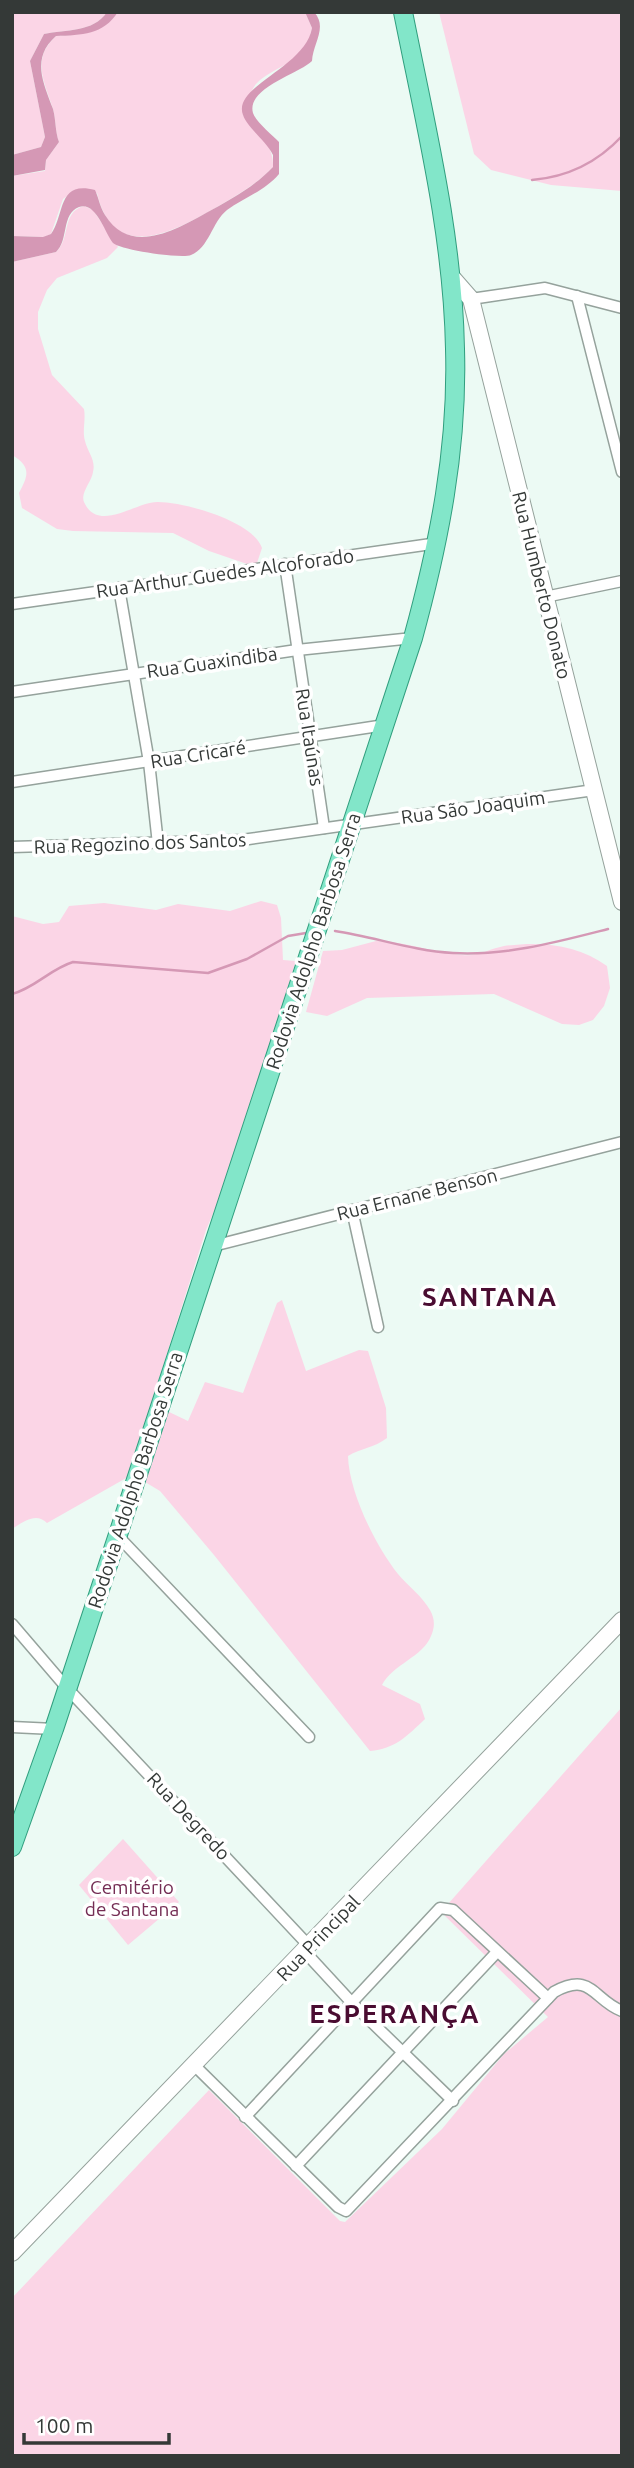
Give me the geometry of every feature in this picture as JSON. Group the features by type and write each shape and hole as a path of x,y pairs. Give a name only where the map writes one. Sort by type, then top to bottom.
{"main road":[{"name":"Rodovia Adolpho Barbosa Serra","path":"12,1847 54,1729 116,1534 385,725 413,638 438,543 448,486 455,395 450,275 440,197 403,12"},
{"name":"Rua Humberto Donato","path":"450,275 471,299 622,902"},
{"name":"Rua Principal","path":"12,2253 193,2064 307,1950 622,1620"}],"street":[{"path":"471,299 545,288 622,308"},
{"path":"576,296 622,472"},
{"name":"Rua Arthur Guedes Alcoforado","path":"12,604 438,543"},
{"name":"Rua Itaúnas","path":"285,564 324,828"},
{"path":"545,597 622,581"},
{"path":"119,588 149,762 158,844"},
{"name":"Rua Guaxindiba","path":"12,692 297,650 413,638"},
{"name":"Rua Cricaré","path":"12,782 385,725"},
{"name":"Rua São Joaquim","path":"351,823 594,790"},
{"name":"Rua Regozino dos Santos","path":"12,847 242,841 351,823"},
{"name":"Rua Ernane Benson","path":"213,1246 622,1142"},
{"path":"352,1210 378,1327"},
{"path":"116,1534 309,1737"},
{"name":"Rua Degredo","path":"12,1624 353,2004 453,2101"},
{"path":"12,1727 54,1729"},
{"path":"245,2117 443,1907 453,1910 496,1953 548,1998"},
{"path":"296,2166 496,1953"},
{"path":"193,2064 338,2207 349,2211 548,1998 571,1985 582,1984 622,2011"}],"green space":[{"path":"12,12 107,12 87,27 44,34 30,61 45,137 41,147 12,155"},
{"path":"118,12 305,12 312,28 303,50 289,63 256,84 243,115 268,145 273,167 251,186 227,201 194,220 160,234 129,235 116,228 105,215 97,193 74,191 63,199 51,234 44,237 12,236 12,176 45,171 46,160 59,142 53,109 43,80 44,53 56,36 99,28 113,19"},
{"path":"439,12 622,12 622,191 551,185 491,170 474,154"},
{"path":"84,206 93,210 118,247 107,258 57,278 47,290 38,312 38,329 52,375 84,409 84,437 94,468 84,502 90,511 108,516 158,502 200,509 246,529 256,538 262,548 257,563 247,564 209,551 173,533 57,529 22,508 19,493 25,482 26,472 23,464 12,455 12,262 56,252 61,247 72,214"},
{"path":"261,901 277,905 281,918 283,960 296,961 230,1174 206,1230 128,1477 47,1523 34,1518 12,1529 12,916 43,924 59,922 69,906 104,903 156,910 178,904 230,911"},
{"path":"376,941 467,955 504,946 558,946 583,953 607,966 610,988 604,1006 593,1020 579,1025 562,1024 494,994 367,998 327,1016 306,1012 323,951 342,950"},
{"path":"282,1300 306,1371 359,1350 368,1351 386,1408 387,1438 348,1456 349,1470 358,1502 381,1548 398,1574 427,1605 434,1620 431,1636 422,1650 393,1671 382,1685 420,1704 425,1719 400,1741 379,1750 370,1751 214,1555 160,1491 145,1482 167,1411 188,1421 205,1382 243,1393 277,1303"},
{"path":"622,1707 622,2456 12,2456 12,2298 209,2090 340,2221 345,2222 442,2129 504,2054 548,2017 441,1912"},
{"name":"Cemitério de Santana","path":"123,1839 179,1902 128,1945 79,1885"}],"shaded area":[{"path":"107,12 118,12 99,29 83,34 56,36 48,44 41,62 41,71 53,109 59,142 46,160 45,170 12,176 12,155 41,147 45,137 30,61 44,34 87,27"},
{"path":"305,12 314,12 320,23 312,61 265,89 253,104 255,117 279,142 279,174 227,210 197,252 176,256 118,246 113,243 95,213 85,206 73,210 67,221 63,241 56,252 12,262 12,236 43,237 51,234 64,201 74,190 95,190 105,215 115,227 140,237 167,232 194,220 258,181 273,167 273,155 245,120 243,105 258,85 297,54 307,42 312,28"}],"waterway":[{"path":"532,180 557,176 581,167 603,153 622,136"},
{"path":"335,931 423,950 473,953 531,947 608,929"},
{"path":"12,994 73,962 208,973 247,959 288,936 306,933"}],"district":[{"name":"SANTANA","path":"490,1297"},
{"name":"ESPERANÇA","path":"395,2014"}]}
